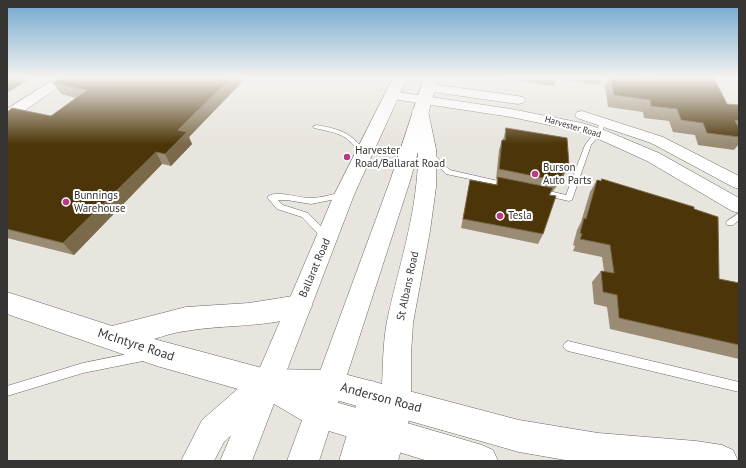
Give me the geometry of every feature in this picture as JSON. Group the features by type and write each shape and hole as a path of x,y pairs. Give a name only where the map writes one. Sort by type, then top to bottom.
{"main road":[{"name":"Ballarat Road","path":"236,461 266,383 344,195 389,100"},
{"path":"303,461 400,181 424,100"},
{"name":"St Albans Road","path":"355,461 379,440 384,399 398,341 425,201 428,177 426,100"},
{"name":"McIntyre Road","path":"7,303 157,353 266,383"},
{"path":"114,338 186,319 249,314 299,306"},
{"path":"198,461 213,431 266,383 319,413 379,440 482,461"},
{"name":"Anderson Road","path":"266,383 329,384 519,436 557,443 598,449 696,457 722,461"}],"street":[{"path":"7,116 32,100"},
{"name":"Harvester Road","path":"454,100 549,120 601,127 657,140 739,183"},
{"name":"Harvester Road","path":"515,100 529,102"},
{"name":"Harvester Road","path":"555,108 601,127 739,206"}],"lane":[{"path":"316,127 347,134 352,137 364,154"},
{"path":"531,190 569,198 588,145 601,127"},
{"path":"427,149 448,172 515,186"},
{"path":"327,238 305,215 280,208 271,197 287,197 311,201 344,195"},
{"path":"730,223 739,216"},
{"path":"568,346 739,387"},
{"path":"7,391 83,368 157,353"}],"building":[{"name":"Bunnings Warehouse","path":"73,100 209,100 178,130 187,132 165,154 156,152 63,243 7,229 7,112 12,108 51,116"},
{"path":"650,100 725,100 727,104 739,105 739,121 735,120 739,128 739,137 707,133 703,123 681,120 677,109 651,106"},
{"path":"506,128 567,138 569,165 558,181 499,169 502,140 505,140"},
{"path":"498,177 553,188 549,195 556,196 543,234 463,219 470,180 497,185"},
{"path":"602,179 694,207 694,209 718,217 719,279 739,283 739,345 619,318 617,295 603,292 601,271 614,273 610,245 580,239 584,218 586,219 597,180 601,181"}],"place":[{"name":"Harvester Road/Ballarat Road","path":"347,157"},
{"name":"Burson Auto Parts","path":"535,174"},
{"name":"Bunnings Warehouse","path":"66,202"},
{"name":"Tesla","path":"500,216"}]}
